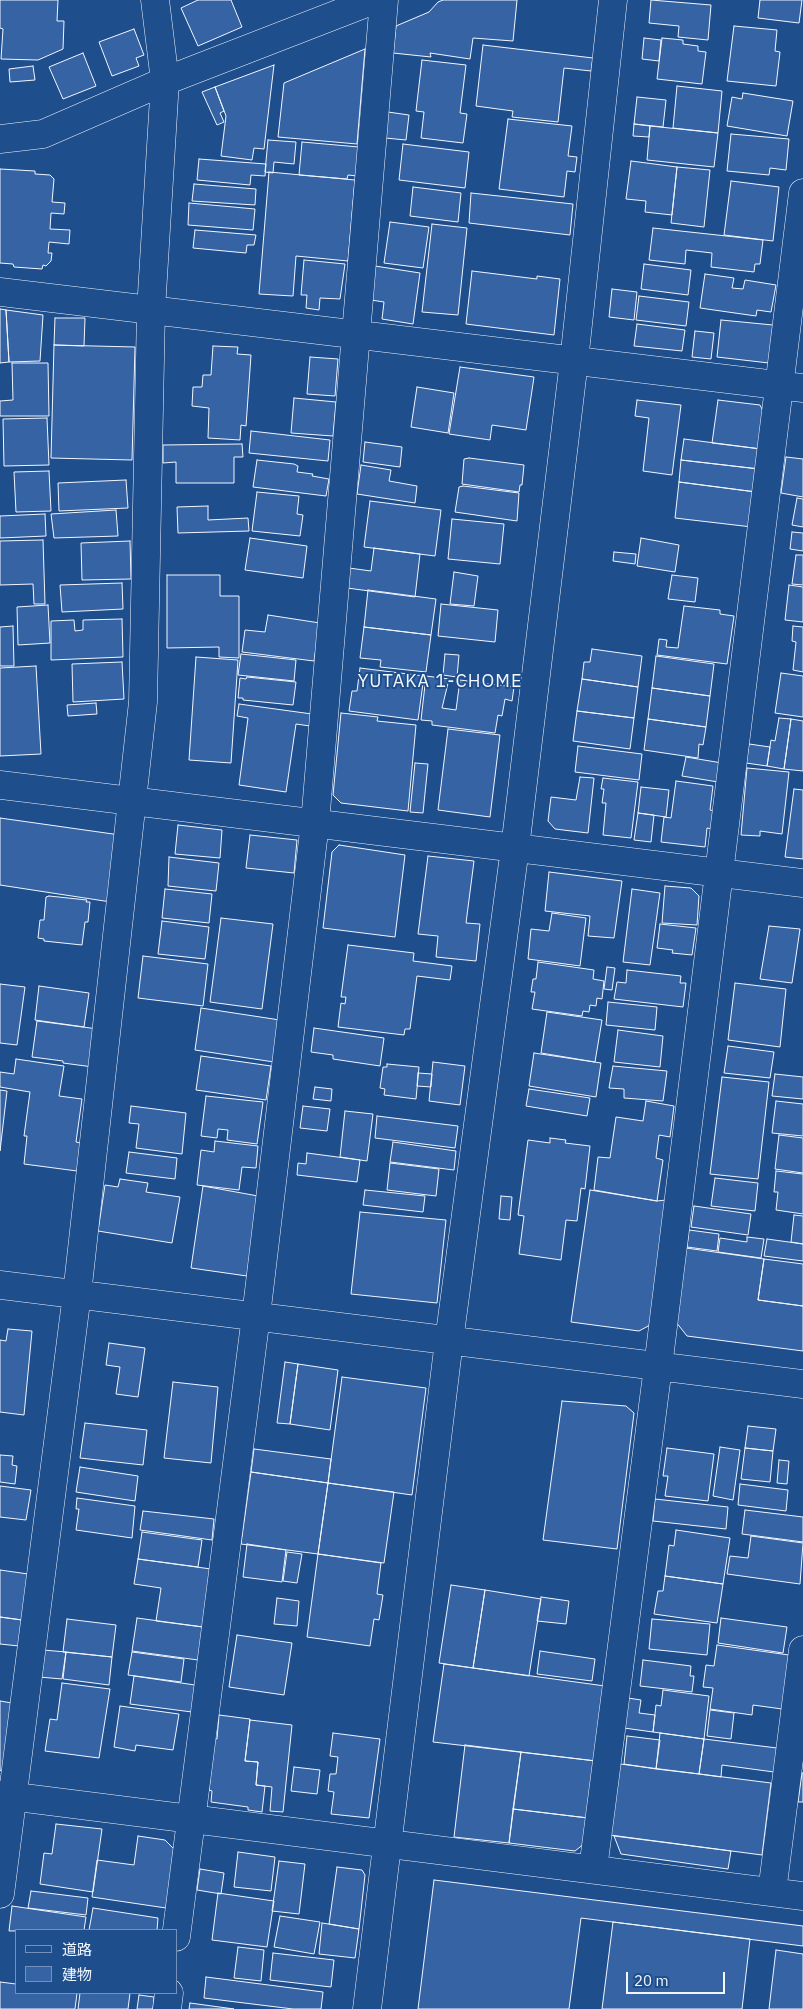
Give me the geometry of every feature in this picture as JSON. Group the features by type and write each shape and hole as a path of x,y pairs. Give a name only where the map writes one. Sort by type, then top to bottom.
{"street":[{"path":"0,1894 6,1796 77,1294 143,702 151,310 165,80 155,0"},
{"path":"0,139 43,134 165,80 374,0"},
{"path":"177,1929 256,1316 315,823 384,0"},
{"path":"367,2009 449,1341 515,848 574,361 613,0"},
{"path":"593,1869 719,873 791,387 803,193"},
{"path":"0,292 791,387"},
{"path":"0,785 803,883"},
{"path":"0,1285 803,1384"},
{"path":"772,1892 803,1650"},
{"path":"6,1796 803,1896"},
{"path":"167,2009 169,1994"}],"building":[{"path":"0,0 58,0 57,21 64,21 63,49 38,60 1,59 3,29 0,28"},
{"path":"198,0 231,0 242,27 198,46 181,8"},
{"path":"443,0 517,0 513,41 473,38 470,59 430,53 431,57 393,53 396,26 429,12 438,2"},
{"path":"651,0 711,5 708,40 678,37 679,26 649,23"},
{"path":"760,0 802,0 799,23 758,18"},
{"path":"734,26 777,30 775,51 780,52 776,86 727,81"},
{"path":"134,29 144,55 136,58 139,66 112,76 99,42"},
{"path":"644,38 661,40 659,61 642,59"},
{"path":"662,38 683,40 683,44 698,46 698,51 706,52 702,84 657,79"},
{"path":"483,45 593,58 591,71 564,68 558,122 512,117 513,111 476,106"},
{"path":"365,49 357,144 278,137 284,83"},
{"path":"83,53 96,86 63,99 49,67"},
{"path":"422,60 466,65 460,113 467,114 463,143 421,138 424,112 416,111"},
{"path":"274,65 264,149 254,148 252,160 221,156 226,116 215,87"},
{"path":"33,66 35,80 10,82 9,69"},
{"path":"677,86 722,91 718,133 673,128"},
{"path":"215,87 224,111 220,113 224,122 217,125 202,92"},
{"path":"743,93 793,101 787,136 727,126 732,97 742,99"},
{"path":"637,97 666,100 663,127 634,124"},
{"path":"388,112 409,115 406,140 385,138"},
{"path":"508,119 572,126 568,156 577,157 575,172 567,171 564,197 499,189"},
{"path":"634,124 650,126 649,137 633,136"},
{"path":"650,126 718,133 714,167 647,160"},
{"path":"731,134 789,139 786,170 770,168 769,175 727,171"},
{"path":"268,140 296,142 294,164 274,162 273,173 265,172"},
{"path":"302,142 359,147 357,176 348,175 347,179 299,175"},
{"path":"403,144 469,152 465,188 399,180"},
{"path":"199,159 266,164 265,176 251,175 250,185 197,180"},
{"path":"631,161 677,167 672,215 645,212 646,201 626,199"},
{"path":"677,167 710,170 704,227 671,223"},
{"path":"0,169 35,171 35,174 50,175 54,179 52,202 65,203 64,214 51,213 50,229 70,230 69,244 49,242 48,253 52,253 51,261 46,266 43,265 42,269 14,267 13,264 0,263"},
{"path":"269,172 355,180 348,261 296,256 293,296 259,294"},
{"path":"731,181 779,187 773,241 724,235"},
{"path":"194,184 256,189 255,205 192,201"},
{"path":"413,187 461,193 458,222 410,216"},
{"path":"471,193 573,204 570,235 469,223"},
{"path":"189,203 255,209 253,230 188,225"},
{"path":"390,222 429,227 423,268 384,263"},
{"path":"432,224 467,228 458,315 422,312"},
{"path":"653,228 763,240 760,264 755,264 754,272 711,267 712,253 686,250 685,264 649,260"},
{"path":"195,230 256,235 254,245 247,245 246,253 193,248"},
{"path":"304,260 345,264 340,299 320,298 319,310 306,308 307,295 301,295"},
{"path":"644,264 691,270 688,295 641,289"},
{"path":"375,266 420,273 413,324 382,319 384,302 371,300"},
{"path":"472,271 537,279 537,276 560,279 554,335 466,324"},
{"path":"705,274 734,278 732,288 743,289 745,280 776,285 771,312 757,310 756,316 700,308"},
{"path":"612,289 637,292 634,320 609,317"},
{"path":"639,296 689,302 686,326 636,320"},
{"path":"0,309 6,310 9,362 0,363"},
{"path":"6,310 43,315 40,361 9,362"},
{"path":"55,318 85,318 84,346 54,345"},
{"path":"721,320 773,325 769,363 717,357"},
{"path":"637,324 685,330 682,351 634,346"},
{"path":"695,331 714,333 711,359 692,357"},
{"path":"54,345 135,347 132,460 51,458"},
{"path":"213,346 238,347 237,354 251,355 246,426 241,425 240,440 208,438 209,408 192,406 193,387 202,387 203,375 211,375"},
{"path":"310,357 338,359 335,396 307,394"},
{"path":"12,363 48,363 49,416 0,416 0,401 13,400"},
{"path":"460,367 534,377 526,430 492,425 490,440 449,434"},
{"path":"417,387 454,393 448,433 411,427"},
{"path":"294,398 336,402 333,436 291,433"},
{"path":"637,400 681,405 672,475 643,471 649,418 635,416"},
{"path":"718,400 760,405 765,415 761,449 712,443"},
{"path":"47,418 49,465 4,466 3,419"},
{"path":"251,431 330,440 328,461 249,453"},
{"path":"684,439 761,449 759,469 681,460"},
{"path":"365,442 402,447 400,467 363,462"},
{"path":"242,444 243,457 234,457 234,483 176,483 176,462 163,463 163,445"},
{"path":"786,457 803,459 803,497 781,493"},
{"path":"464,459 524,465 522,485 520,485 519,492 462,484"},
{"path":"257,460 294,464 298,466 297,472 329,479 326,496 253,487"},
{"path":"681,460 759,469 756,492 679,482"},
{"path":"361,465 391,470 389,481 417,486 415,503 357,494"},
{"path":"49,471 51,511 16,512 14,472"},
{"path":"126,480 128,508 59,511 58,483"},
{"path":"679,482 756,492 752,527 675,518"},
{"path":"459,487 519,493 517,521 455,512"},
{"path":"257,492 299,496 297,514 303,515 300,536 252,531"},
{"path":"797,498 803,499 803,527 792,525"},
{"path":"370,501 441,510 435,556 364,547"},
{"path":"208,506 208,520 248,518 249,531 178,533 177,507"},
{"path":"116,510 118,536 54,538 51,514"},
{"path":"45,514 46,536 0,538 0,516"},
{"path":"452,519 504,524 500,564 448,559"},
{"path":"792,532 803,533 803,551 790,549"},
{"path":"250,538 307,546 303,578 245,570"},
{"path":"641,538 679,545 675,572 637,566"},
{"path":"43,540 45,604 34,604 33,584 0,585 0,541"},
{"path":"130,541 131,579 82,580 81,543"},
{"path":"374,548 420,554 415,597 347,588 349,568 371,571"},
{"path":"614,552 636,554 635,564 613,561"},
{"path":"796,555 803,555 803,585 792,584"},
{"path":"454,572 478,576 474,606 450,604"},
{"path":"167,575 220,575 220,596 239,596 239,658 219,657 219,647 167,648"},
{"path":"672,575 698,578 695,602 668,599"},
{"path":"122,583 123,609 62,612 60,585"},
{"path":"789,585 803,587 803,622 785,620"},
{"path":"368,590 436,599 431,635 364,627"},
{"path":"441,604 498,610 495,642 438,636"},
{"path":"48,605 50,643 18,645 17,607"},
{"path":"684,606 720,610 720,614 734,616 727,664 657,655 659,639 667,640 666,647 678,648"},
{"path":"268,615 320,623 314,661 242,652 245,630 265,632"},
{"path":"122,619 123,657 51,660 51,621 74,620 75,631 83,630 83,620"},
{"path":"13,626 14,666 0,666 0,627"},
{"path":"793,626 803,627 803,672 793,670 796,642 792,641"},
{"path":"364,627 431,635 426,672 380,667 381,660 360,658"},
{"path":"592,649 642,656 638,687 582,679 584,662 590,662"},
{"path":"241,654 296,660 294,681 238,675"},
{"path":"445,654 459,655 457,677 443,675"},
{"path":"656,656 714,664 710,696 652,688"},
{"path":"196,657 238,660 231,763 189,760"},
{"path":"122,662 124,699 73,702 72,664"},
{"path":"36,666 41,754 0,756 0,668"},
{"path":"360,668 424,676 418,720 349,711 352,691 357,691"},
{"path":"781,673 803,676 803,717 775,713"},
{"path":"426,676 449,679 442,708 456,710 460,680 514,687 512,701 505,699 502,716 498,715 495,733 432,725 432,721 421,720"},
{"path":"247,677 296,682 293,705 238,698 240,678 246,679"},
{"path":"582,679 638,687 634,718 577,711"},
{"path":"652,688 710,696 706,727 648,719"},
{"path":"96,703 97,714 68,716 67,705"},
{"path":"239,704 312,714 310,726 296,724 286,792 239,785 248,718 237,716"},
{"path":"577,711 634,718 630,749 573,741"},
{"path":"341,713 378,717 377,721 416,725 408,811 341,803 333,795"},
{"path":"779,718 791,719 784,769 767,766 771,740 775,741"},
{"path":"648,719 706,727 703,745 699,744 698,758 644,750"},
{"path":"791,719 803,721 803,771 784,769"},
{"path":"448,729 500,735 490,817 438,810"},
{"path":"749,744 770,747 767,766 746,763"},
{"path":"578,746 642,754 639,780 575,772"},
{"path":"686,757 722,763 718,782 682,776"},
{"path":"415,763 428,764 423,813 410,812"},
{"path":"747,768 789,772 782,834 760,831 760,836 741,835"},
{"path":"580,777 594,778 588,833 555,829 548,821 551,797 576,800"},
{"path":"603,778 638,782 631,838 603,835 606,803 602,803 604,789 601,789"},
{"path":"676,781 713,786 710,810 715,811 713,829 707,828 705,847 661,842 664,817 671,818"},
{"path":"641,787 669,790 666,817 638,813"},
{"path":"794,789 803,790 803,859 785,857"},
{"path":"638,813 654,815 651,842 634,840"},
{"path":"0,818 120,835 111,902 0,885"},
{"path":"178,825 222,830 220,858 175,854"},
{"path":"250,835 297,840 294,873 246,868"},
{"path":"339,845 405,855 395,937 323,928 332,852"},
{"path":"428,856 474,861 466,923 480,924 476,961 436,957 438,936 418,934"},
{"path":"169,857 219,863 216,891 168,886"},
{"path":"549,872 622,881 614,938 588,936 590,916 545,911"},
{"path":"665,886 691,888 699,896 697,925 662,923"},
{"path":"165,889 212,894 209,923 162,918"},
{"path":"632,889 660,893 650,965 623,962"},
{"path":"46,897 87,900 86,902 90,902 88,922 85,922 82,945 44,941 44,939 38,938 40,920 44,920"},
{"path":"552,913 586,918 580,966 528,959 531,929 549,931"},
{"path":"221,918 273,924 262,1009 210,1002"},
{"path":"162,921 209,927 205,959 158,954"},
{"path":"660,924 696,928 692,955 672,953 673,950 657,948"},
{"path":"769,926 800,929 792,983 760,979"},
{"path":"348,945 414,953 413,961 452,966 450,980 417,976 410,1029 405,1029 404,1035 338,1027 341,1003 345,1004 346,997 341,997"},
{"path":"143,956 208,964 203,1006 138,998"},
{"path":"538,962 594,970 593,979 604,981 602,999 597,998 596,1006 590,1005 589,1012 583,1011 582,1016 532,1009 535,992 531,992 533,979 536,979"},
{"path":"607,967 615,968 612,990 604,989"},
{"path":"627,970 681,976 680,983 686,983 683,1007 614,999 617,982 626,983"},
{"path":"735,983 786,989 780,1047 728,1040"},
{"path":"0,984 25,987 17,1045 0,1043"},
{"path":"39,986 89,993 84,1027 35,1020"},
{"path":"608,1002 657,1007 655,1030 606,1025"},
{"path":"201,1008 280,1020 274,1062 195,1050"},
{"path":"547,1012 602,1020 595,1062 541,1053"},
{"path":"37,1021 98,1029 93,1067 32,1057"},
{"path":"314,1028 384,1038 380,1066 333,1059 333,1055 311,1052"},
{"path":"618,1030 663,1036 660,1067 614,1062"},
{"path":"728,1046 774,1052 770,1078 724,1073"},
{"path":"534,1053 601,1063 596,1097 529,1086"},
{"path":"201,1056 271,1066 266,1100 196,1090"},
{"path":"16,1059 64,1066 59,1096 82,1099 76,1142 81,1143 77,1171 24,1164 27,1136 24,1136 30,1092 0,1087 0,1072 14,1074"},
{"path":"433,1062 465,1066 460,1105 429,1101"},
{"path":"387,1064 419,1067 416,1099 384,1095 385,1089 380,1088 383,1067 387,1067"},
{"path":"613,1066 667,1071 663,1101 624,1098 624,1089 609,1088"},
{"path":"418,1073 432,1074 431,1087 417,1086"},
{"path":"775,1074 803,1077 803,1099 772,1096"},
{"path":"722,1077 769,1082 758,1179 710,1174"},
{"path":"315,1087 332,1089 331,1101 313,1099"},
{"path":"529,1089 590,1098 587,1116 526,1106"},
{"path":"0,1090 7,1091 0,1151"},
{"path":"206,1096 263,1102 257,1144 227,1140 228,1130 218,1129 217,1138 201,1136"},
{"path":"646,1101 674,1106 670,1137 659,1135 656,1158 663,1160 657,1201 594,1190 598,1157 610,1158 616,1117 643,1121"},
{"path":"776,1101 803,1104 803,1136 772,1133"},
{"path":"131,1106 186,1113 182,1154 136,1148 139,1124 129,1123"},
{"path":"303,1106 330,1109 327,1131 300,1128"},
{"path":"345,1111 373,1114 367,1161 340,1157"},
{"path":"377,1116 458,1126 455,1148 375,1138"},
{"path":"779,1135 803,1138 803,1173 775,1169"},
{"path":"550,1138 566,1140 565,1143 590,1146 585,1189 581,1188 577,1221 566,1220 561,1260 519,1254 524,1216 518,1215 528,1140 550,1143"},
{"path":"215,1141 258,1146 256,1168 242,1167 239,1190 197,1185 201,1150 214,1152"},
{"path":"393,1142 456,1151 454,1170 390,1162"},
{"path":"129,1152 177,1158 175,1179 126,1173"},
{"path":"307,1153 360,1160 357,1182 297,1175 298,1163 306,1164"},
{"path":"390,1163 439,1169 436,1196 387,1190"},
{"path":"776,1171 803,1174 803,1214 776,1210 778,1192 774,1192"},
{"path":"715,1178 758,1183 755,1211 711,1206"},
{"path":"120,1179 148,1183 146,1192 180,1197 172,1243 98,1231 105,1185 118,1187"},
{"path":"203,1186 258,1196 247,1276 191,1268"},
{"path":"365,1190 425,1196 423,1212 363,1205"},
{"path":"590,1190 657,1201 666,1200 650,1325 639,1331 571,1322"},
{"path":"501,1196 512,1197 510,1220 499,1219"},
{"path":"694,1206 751,1214 748,1235 691,1227"},
{"path":"360,1212 446,1220 437,1303 351,1294"},
{"path":"794,1215 803,1216 803,1244 791,1242"},
{"path":"689,1230 719,1234 717,1251 687,1247"},
{"path":"747,1237 764,1239 761,1258 718,1252 720,1238 747,1242"},
{"path":"767,1239 803,1244 803,1261 764,1256"},
{"path":"686,1248 764,1259 758,1300 803,1306 803,1351 687,1336 676,1322"},
{"path":"764,1259 803,1264 803,1306 758,1300"},
{"path":"8,1329 32,1331 24,1415 0,1412 0,1340 6,1341"},
{"path":"109,1343 145,1348 138,1397 116,1394 120,1367 106,1365"},
{"path":"285,1362 298,1364 290,1424 277,1423"},
{"path":"298,1364 338,1370 330,1430 290,1424"},
{"path":"342,1377 426,1388 412,1495 328,1483"},
{"path":"173,1382 218,1387 211,1463 164,1458"},
{"path":"562,1401 626,1406 634,1413 617,1549 543,1540"},
{"path":"85,1423 147,1430 143,1465 80,1458"},
{"path":"748,1426 776,1429 773,1451 745,1448"},
{"path":"720,1447 740,1450 733,1500 713,1496"},
{"path":"667,1448 714,1454 708,1501 665,1496 668,1476 663,1476"},
{"path":"745,1448 773,1451 770,1482 741,1479"},
{"path":"254,1449 331,1459 328,1483 251,1472"},
{"path":"0,1455 13,1456 12,1465 17,1466 15,1484 0,1482"},
{"path":"779,1460 789,1461 787,1484 777,1483"},
{"path":"80,1467 138,1476 135,1501 76,1492"},
{"path":"251,1472 328,1483 318,1554 241,1544"},
{"path":"328,1483 394,1492 384,1563 318,1554"},
{"path":"740,1484 788,1490 786,1511 738,1505"},
{"path":"0,1486 31,1490 26,1520 0,1517"},
{"path":"77,1498 135,1506 132,1538 76,1530 79,1509 76,1509"},
{"path":"655,1499 728,1507 726,1529 653,1521"},
{"path":"745,1510 803,1517 803,1542 742,1534"},
{"path":"143,1511 214,1519 212,1540 140,1530"},
{"path":"676,1530 730,1538 723,1584 665,1576 669,1545 674,1546"},
{"path":"142,1532 202,1540 198,1567 138,1559"},
{"path":"751,1536 803,1543 800,1584 727,1574 730,1556 748,1558"},
{"path":"247,1544 286,1550 282,1582 243,1577"},
{"path":"287,1552 302,1554 297,1583 283,1581"},
{"path":"318,1554 381,1563 377,1594 383,1595 379,1620 374,1619 370,1646 307,1637"},
{"path":"138,1559 211,1569 203,1627 156,1621 161,1588 134,1584"},
{"path":"0,1570 28,1574 22,1620 0,1617"},
{"path":"665,1576 723,1584 717,1623 654,1614 658,1591 663,1591"},
{"path":"451,1585 485,1590 473,1668 439,1663"},
{"path":"485,1590 541,1599 529,1676 473,1668"},
{"path":"541,1597 569,1601 566,1624 537,1621"},
{"path":"277,1598 299,1601 297,1626 274,1624"},
{"path":"0,1617 22,1620 19,1646 0,1644"},
{"path":"137,1618 203,1627 198,1660 132,1651"},
{"path":"721,1618 787,1627 783,1653 718,1643"},
{"path":"67,1619 116,1625 112,1657 63,1652"},
{"path":"652,1619 710,1624 707,1655 649,1649"},
{"path":"237,1635 292,1643 284,1695 229,1687"},
{"path":"717,1645 789,1655 782,1709 753,1705 752,1715 710,1709 713,1688 703,1687 706,1665 714,1666"},
{"path":"43,1650 66,1652 62,1679 39,1677"},
{"path":"540,1651 595,1659 592,1681 537,1674"},
{"path":"66,1652 112,1657 109,1685 63,1679"},
{"path":"132,1652 184,1659 181,1682 128,1675"},
{"path":"643,1660 691,1666 690,1676 694,1676 692,1692 640,1686"},
{"path":"444,1664 605,1686 596,1761 433,1742"},
{"path":"134,1676 195,1685 192,1712 130,1704"},
{"path":"62,1683 110,1689 99,1758 45,1751 50,1719 57,1720"},
{"path":"663,1690 709,1696 704,1739 653,1732 656,1705 661,1706"},
{"path":"628,1698 641,1700 639,1713 655,1715 653,1732 624,1728"},
{"path":"0,1701 12,1703 4,1768 0,1771"},
{"path":"120,1706 179,1714 173,1750 136,1745 135,1751 114,1747"},
{"path":"710,1710 734,1713 731,1739 707,1736"},
{"path":"219,1715 250,1719 245,1761 258,1762 256,1785 265,1786 262,1812 248,1810 248,1807 211,1802 212,1791 209,1790 214,1739 217,1739"},
{"path":"250,1720 292,1725 283,1812 270,1811 272,1787 256,1785 258,1762 245,1761"},
{"path":"333,1733 380,1739 369,1818 331,1814 334,1792 328,1791 330,1774 336,1774 338,1757 330,1756"},
{"path":"660,1733 704,1739 699,1774 656,1769"},
{"path":"627,1736 660,1740 656,1769 624,1764"},
{"path":"704,1739 777,1748 774,1772 722,1765 721,1777 699,1774"},
{"path":"465,1745 521,1752 509,1843 454,1837"},
{"path":"521,1752 596,1761 588,1818 513,1809"},
{"path":"620,1764 771,1783 762,1855 610,1835"},
{"path":"294,1767 320,1770 317,1794 291,1791"},
{"path":"802,1773 803,1802 798,1802"},
{"path":"513,1809 588,1818 585,1843 575,1851 509,1843"},
{"path":"56,1824 102,1829 93,1892 40,1884 44,1853 52,1854"},
{"path":"138,1836 165,1840 175,1850 166,1908 92,1897 97,1860 134,1865"},
{"path":"614,1836 731,1851 728,1869 621,1854"},
{"path":"238,1852 275,1857 271,1891 234,1887"},
{"path":"279,1861 305,1864 299,1914 272,1911"},
{"path":"337,1867 362,1870 365,1875 359,1929 329,1924"},
{"path":"200,1869 224,1873 221,1894 197,1890"},
{"path":"434,1880 803,1926 803,1946 581,1918 569,2009 418,2009"},
{"path":"31,1891 88,1898 86,1915 28,1908"},
{"path":"218,1893 274,1901 267,1947 212,1940"},
{"path":"12,1906 86,1917 84,1929 15,1929 15,1931 9,1931"},
{"path":"93,1908 158,1918 157,1929 89,1929"},
{"path":"280,1916 320,1922 314,1954 274,1947"},
{"path":"613,1922 750,1939 742,2009 602,2009"},
{"path":"322,1923 359,1929 355,1958 319,1954"},
{"path":"238,1947 264,1950 261,1981 234,1978"},
{"path":"776,1950 803,1954 803,2009 769,2009"},
{"path":"273,1953 334,1960 331,1987 270,1980"},
{"path":"206,1977 323,1992 321,2009 293,2009 204,1998"},
{"path":"0,1982 15,1984 15,1994 77,1994 75,2009 0,2009"},
{"path":"80,1994 130,1994 128,2009 78,2009"},
{"path":"139,1995 154,1997 153,2009 137,2009"},
{"path":"190,2003 234,2009 189,2009"}],"district":[{"name":"YUTAKA 1-CHOME","path":"440,682"}]}
